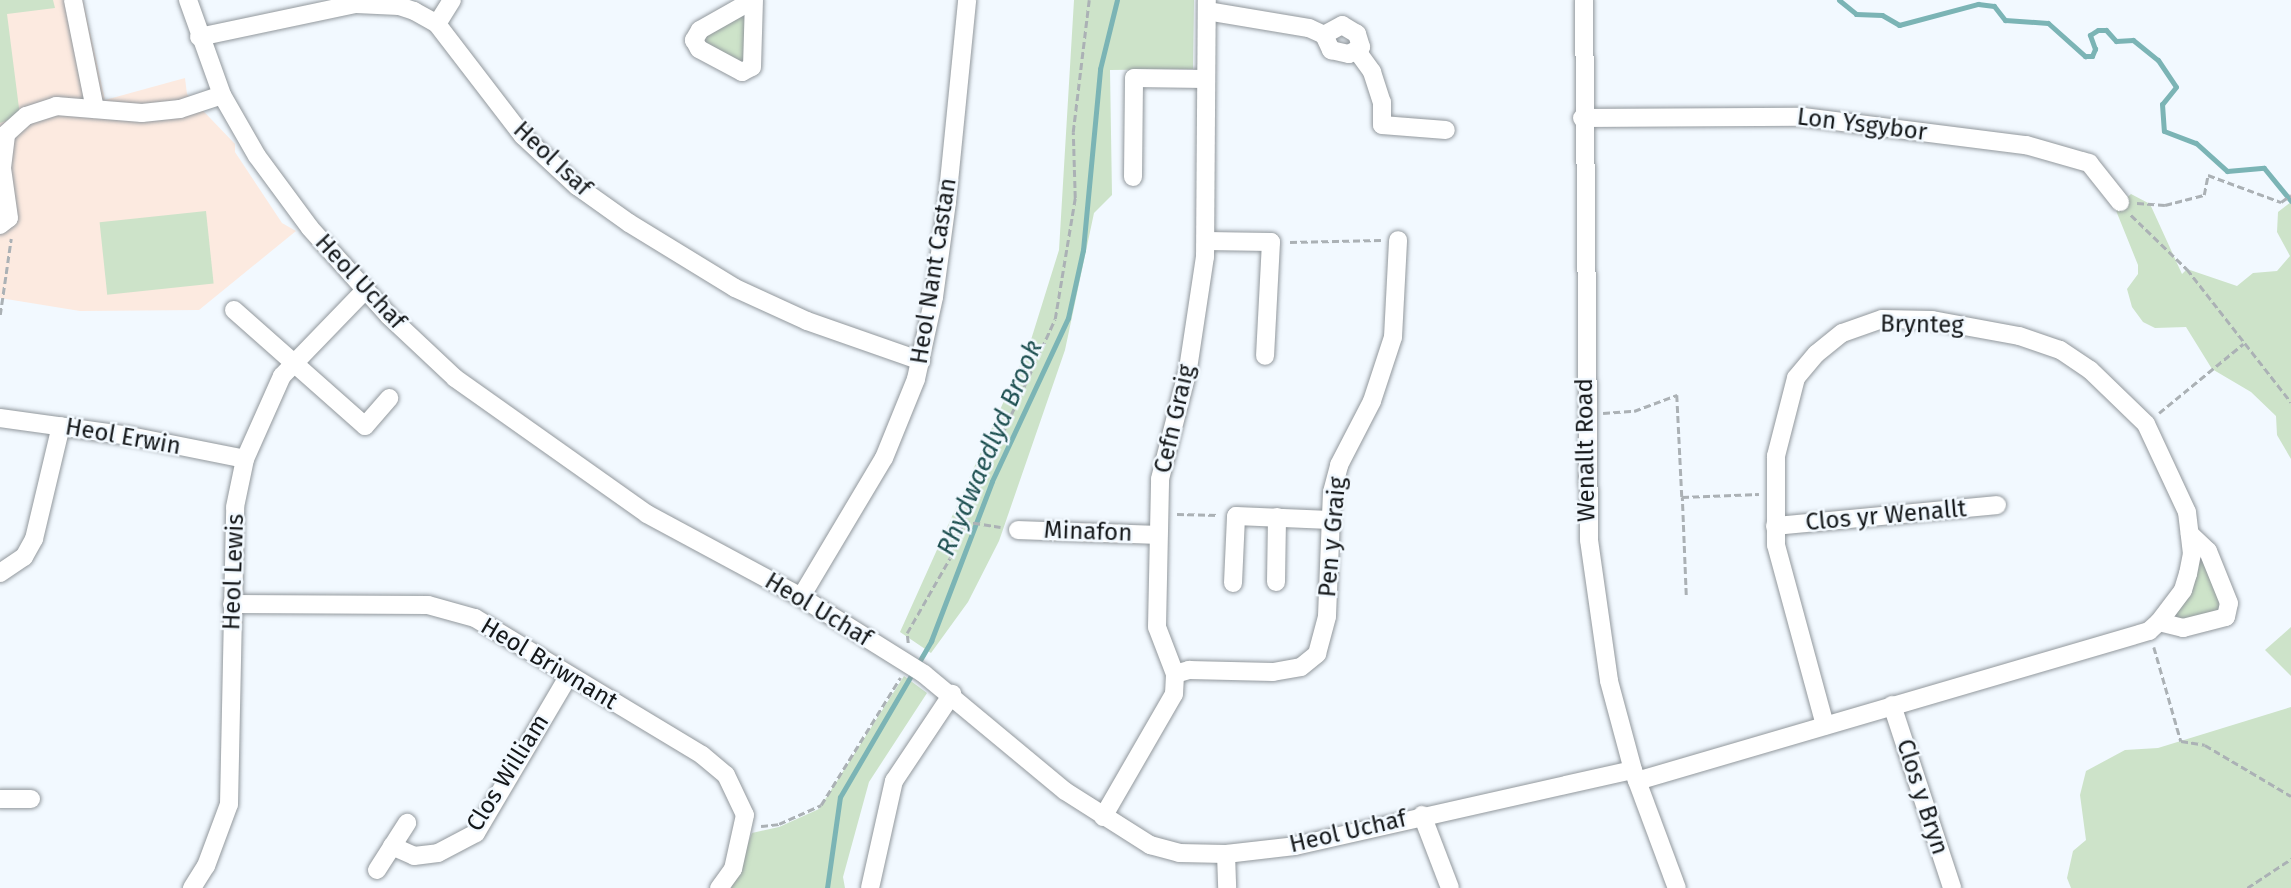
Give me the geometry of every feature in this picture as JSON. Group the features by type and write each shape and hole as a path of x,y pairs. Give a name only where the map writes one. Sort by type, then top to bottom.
{"street":[{"path":"73,0 95,109"},
{"name":"Heol Uchaf","path":"188,0 222,96 257,156 302,218 365,290 455,378 556,453 648,514 801,597 916,669 952,694 1065,792 1150,845 1179,853 1226,854 1294,846 1422,816 1635,775"},
{"path":"437,24 452,0"},
{"name":"Heol Nant Castan","path":"801,597 884,458 921,362 947,202 967,0"},
{"name":"Wenallt Road","path":"1584,0 1582,118 1588,540 1609,681 1635,775 1677,888"},
{"name":"Heol Isaf","path":"199,37 356,4 399,6 437,24 523,136 577,186 629,223 735,288 807,321 921,362"},
{"path":"1207,6 1309,28 1324,35 1331,50 1357,51 1372,72 1382,102 1382,125 1446,130"},
{"name":"Cefn Graig","path":"1175,674 1157,626 1160,478 1169,428 1188,369 1200,306 1206,242 1207,6"},
{"path":"1133,177 1134,78 1205,79"},
{"path":"1,224 9,218 2,168 6,134 26,116 56,106 142,113 180,109 222,96"},
{"name":"Lon Ysgybor","path":"1582,118 1803,117 2026,145 2089,163 2120,202"},
{"name":"Pen y Graig","path":"1175,674 1189,670 1273,672 1301,667 1317,654 1327,616 1330,520 1339,465 1372,401 1393,337 1398,240"},
{"path":"1206,242 1271,242 1265,356"},
{"name":"Heol Lewis","path":"192,888 206,866 229,804 235,507 245,459 265,410 294,361 365,290"},
{"path":"234,310 365,426 388,398"},
{"name":"Brynteg","path":"1825,725 1783,579 1773,493 1785,410 1796,378 1816,354 1842,333 1882,319 1978,327 2060,350 2106,382 2146,424 2188,512 2192,554 2183,590 2154,626"},
{"name":"Heol Erwin","path":"0,418 61,426 245,459"},
{"path":"0,573 24,557 34,539 61,426"},
{"name":"Clos yr Wenallt","path":"1775,526 1997,505"},
{"path":"1233,583 1236,516 1330,520"},
{"path":"1276,582 1277,517"},
{"name":"Minafon","path":"1018,530 1158,535"},
{"name":"Brynteg","path":"1635,775 1825,725 2154,626 2183,628 2226,617 2229,603 2208,551 2190,534"},
{"name":"Heol Briwnant","path":"232,604 401,604 452,610 475,618 702,755 726,775 745,815 733,869 719,888"},
{"path":"1103,817 1160,723 1174,694 1175,674"},
{"name":"Clos William","path":"392,846 414,856 438,853 475,833 569,675"},
{"path":"870,888 894,781 952,694"},
{"name":"Clos y Bryn","path":"1892,705 1952,888"},
{"path":"0,799 31,799"},
{"path":"1422,816 1450,888"},
{"path":"377,870 407,823"},
{"path":"1226,854 1227,888"}],"path":[{"path":"744,828 779,824 821,805 916,669 907,633 950,558 963,521 1055,319 1075,198 1073,132 1089,0"},
{"path":"2120,202 2165,205 2204,195 2208,175 2281,202 2291,195"},
{"path":"2120,202 2187,269 2291,402"},
{"path":"0,315 11,234 1,224"},
{"path":"1271,242 1398,240"},
{"path":"2146,424 2243,344"},
{"path":"1585,414 1634,411 1677,395 1686,595"},
{"path":"1682,497 1773,493"},
{"path":"1159,514 1236,516"},
{"path":"963,521 1018,530"},
{"path":"2154,626 2181,741 2205,745 2291,796"},
{"path":"2247,888 2291,859"}],"shaded area":[{"path":"0,0 83,0 105,100 185,78 187,94 235,144 235,152 282,223 296,231 199,310 80,311 0,298"}],"green space":[{"path":"0,0 53,0 55,8 7,14 20,116 0,123"},
{"path":"753,0 752,67 699,49 700,30"},
{"path":"1074,0 1194,0 1193,69 1110,70 1112,195 1094,213 1065,350 999,541 968,602 931,653 900,632 1030,343 1059,250"},
{"path":"2131,194 2150,204 2182,274 2187,269 2237,286 2253,273 2277,271 2290,256 2277,232 2278,212 2291,202 2291,459 2277,435 2276,416 2251,392 2212,369 2186,327 2155,328 2143,322 2132,307 2127,289 2138,274 2138,265 2115,208"},
{"path":"206,211 214,284 107,295 100,222"},
{"path":"2208,551 2226,617 2159,622 2192,554"},
{"path":"2291,627 2291,676 2265,650"},
{"path":"904,676 927,693 869,782 843,877 845,888 731,888 752,833 779,827 819,809"},
{"path":"2291,707 2291,888 2071,888 2067,878 2073,851 2086,840 2080,795 2086,771 2125,750 2158,748"}],"waterway":[{"name":"Rhydwaedlyd Brook","path":"827,888 840,797 931,641 992,481 1068,318 1083,250 1100,69 1117,0"},
{"path":"1839,0 1856,14 1882,15 1899,25 1978,4 1994,6 2005,20 2048,23 2085,56 2092,56 2095,49 2090,35 2098,30 2106,30 2116,41 2133,40 2158,60 2176,87 2162,104 2164,131 2196,143 2227,171 2264,168 2291,201"}]}
